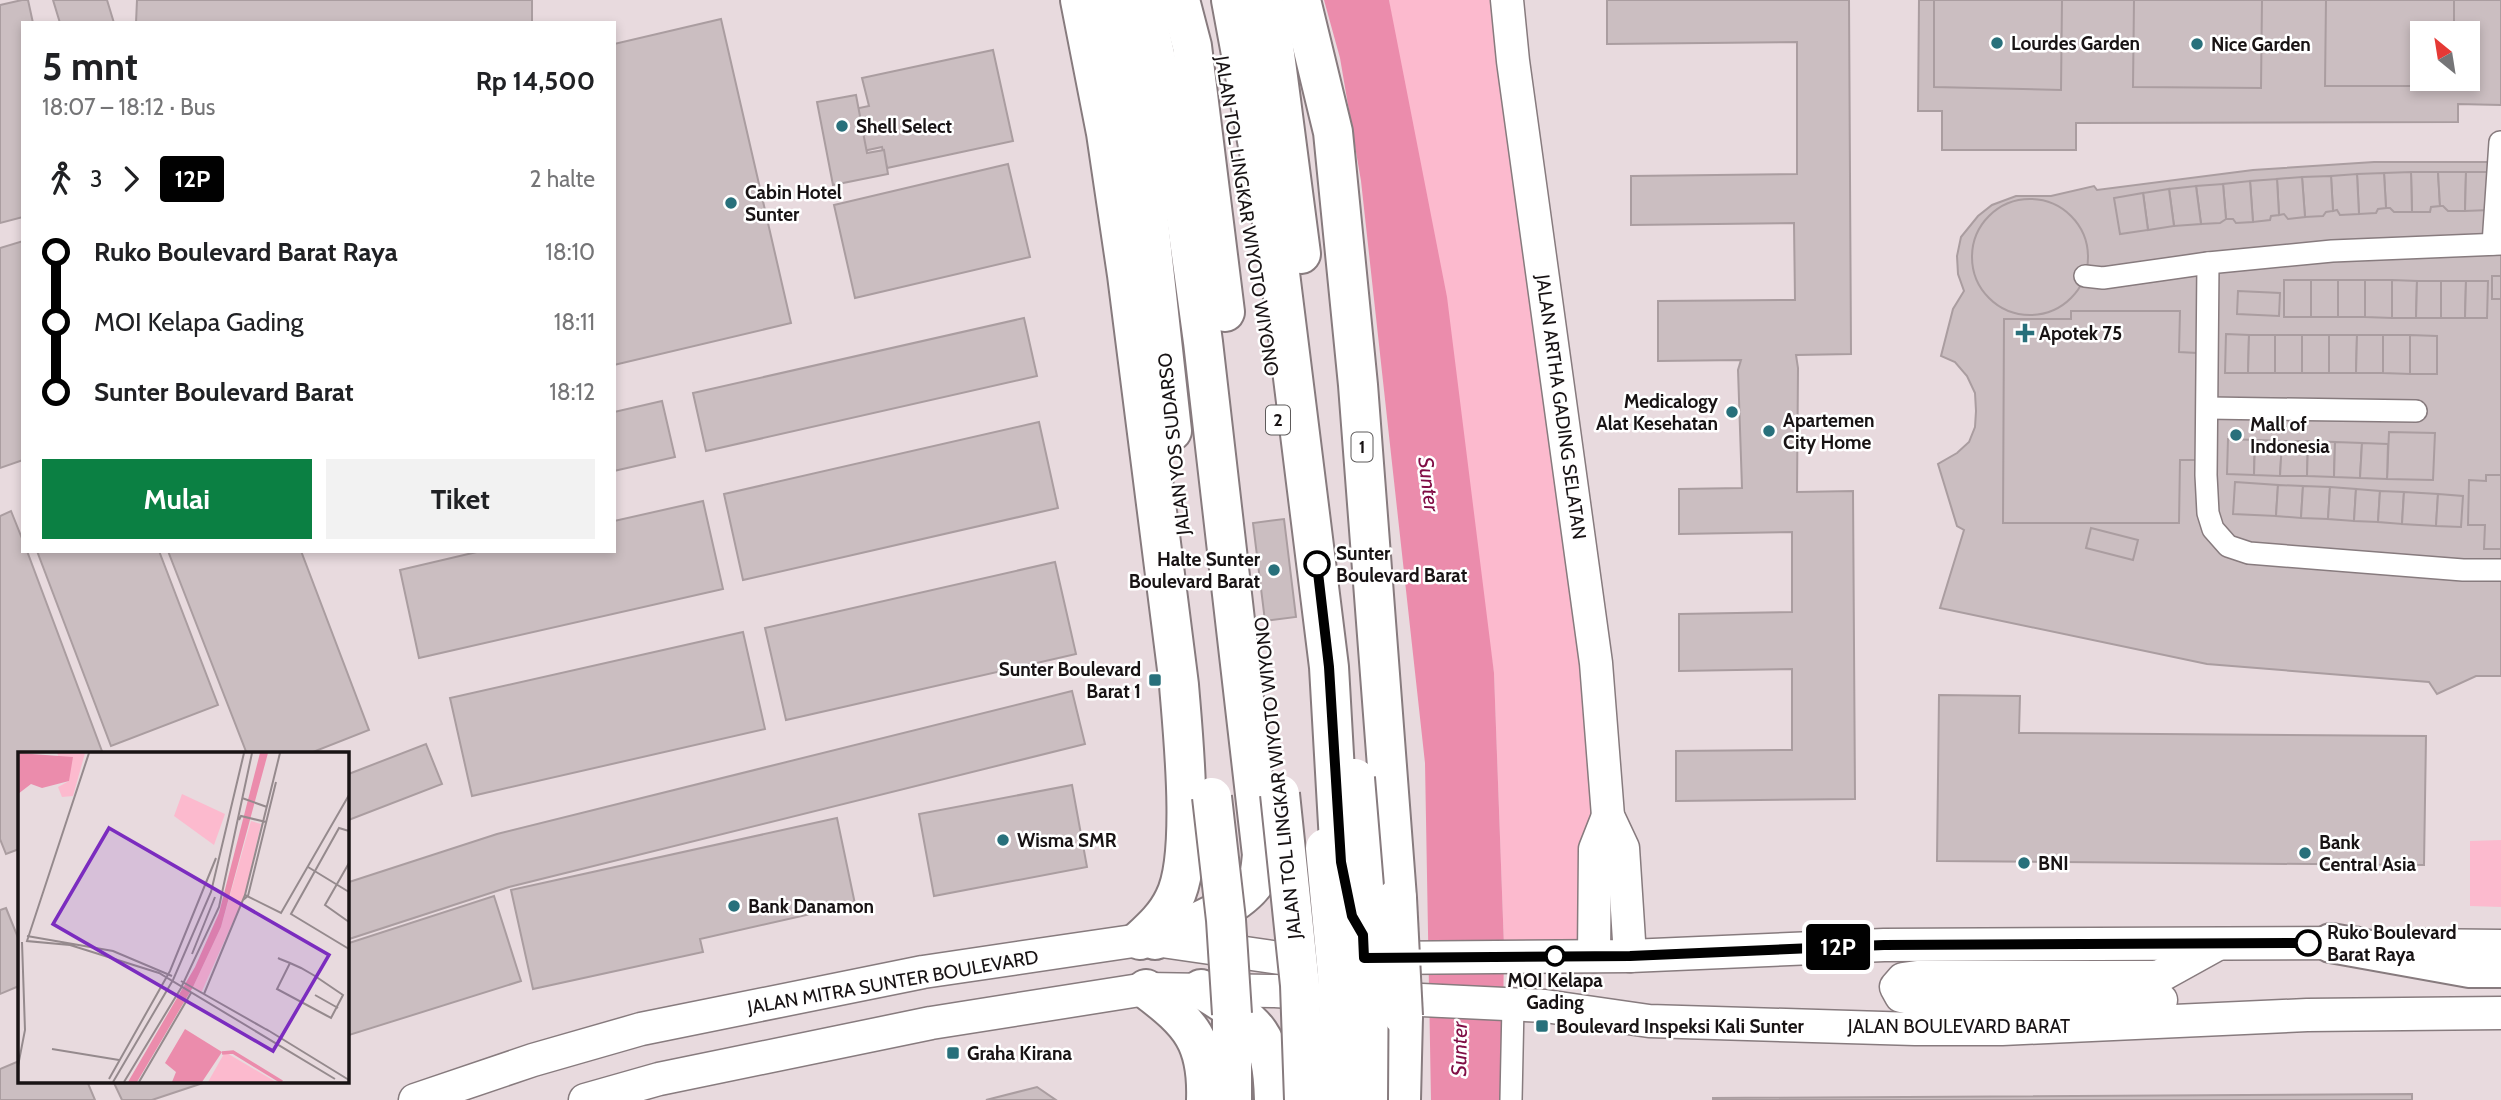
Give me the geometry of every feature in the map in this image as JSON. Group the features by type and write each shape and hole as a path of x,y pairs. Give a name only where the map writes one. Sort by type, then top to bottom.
{"highway":[{"path":"1080,0 1106,133 1127,275 1185,752 1185,841 1181,878 1175,898 1148,940"},
{"name":"JALAN YOS SUDARSO","path":"1111,0 1143,168 1226,920 1232,1014 1232,1100"},
{"path":"1143,0 1178,159 1203,342"},
{"path":"1148,940 1198,923 1246,892 1259,876 1262,855 1187,186 1167,97 1156,0"},
{"name":"JALAN TOL LINGKAR WIYOTO WIYONO","path":"1180,0 1194,59 1277,764 1300,985 1304,1100"},
{"name":"JALAN TOL LINGKAR WIYOTO WIYONO","path":"1214,0 1282,446 1298,583 1337,974 1341,1100"},
{"path":"1231,0 1281,276 1329,667 1341,862 1352,916 1363,935 1364,958"},
{"path":"1263,0 1272,31 1296,199 1347,685 1369,947 1368,1100"},
{"name":"1","path":"1301,0 1333,132 1358,386 1397,898 1403,1016 1401,1100"},
{"path":"1262,855 1275,863 1303,866 1317,861 1339,842"},
{"path":"2331,943 2470,968 2501,968"},
{"path":"1146,989 1178,1014 1195,1038 1207,1071 1206,1100"},
{"path":"1201,989 1242,1015 1262,1033 1273,1069 1274,1100"},
{"path":"1368,1100 1373,1016 1377,1010 1406,1000"}],"main road":[{"name":"JALAN ARTHA GADING SELATAN","path":"1507,0 1513,61 1559,379 1596,663 1608,816 1623,848 1630,956"},
{"name":"JALAN ARTHA GADING SELATAN","path":"1594,956 1595,849 1608,816"},
{"name":"JALAN MITRA SUNTER BOULEVARD","path":"415,1100 534,1060 641,1029 923,972 1148,940 1280,958 1594,956"},
{"path":"1594,956 1884,945 2331,943 2501,946"},
{"path":"2219,944 2154,977 1917,977 1903,979 1896,986 1901,996 1914,999 2004,1004 2350,997 2412,1013"},
{"path":"585,1100 659,1079 931,1023 1146,989 1275,990 1406,1000"},
{"name":"JALAN BOULEVARD BARAT","path":"1406,1000 1545,1006 1649,1021 1915,1029 2002,1029 2209,1018 2501,1013"}],"street":[{"path":"2085,276 2103,278 2208,263 2373,248 2497,244 2500,142"},
{"path":"2208,263 2208,513 2213,529 2228,546 2249,553 2463,570 2501,570"},
{"path":"2208,408 2416,411"},
{"path":"1511,1005 1511,1100"}],"shaded area":[{"path":"1389,0 1507,0 1608,816 1594,956 1504,947 1494,673"},
{"path":"2501,840 2501,907 2470,906 2470,841"}],"water":[{"name":"Sunter","path":"1324,0 1389,0 1447,297 1494,673 1504,947 1502,1100 1431,1100 1425,763 1361,181 1340,58"}],"building":[{"path":"28,0 33,21 21,21 21,218 0,223 0,5"},
{"path":"53,0 107,0 113,21 59,21"},
{"path":"137,0 532,0 532,21 136,21"},
{"name":"Apartemen City Home","path":"1607,0 1849,0 1851,354 1796,355 1797,492 1853,491 1855,799 1676,801 1676,751 1792,750 1792,669 1679,671 1679,614 1792,612 1792,532 1679,534 1679,489 1742,488 1738,370 1741,360 1658,361 1658,301 1795,300 1794,223 1631,225 1631,176 1797,174 1797,42 1607,44"},
{"path":"1919,0 2501,0 2501,105 2458,104 2458,122 2076,123 2076,150 1942,150 1942,111 1918,111"},
{"name":"Lourdes Garden","path":"1934,0 2062,0 2061,90 1934,87"},
{"name":"Nice Garden","path":"2134,0 2262,0 2261,88 2133,87"},
{"path":"2326,0 2454,0 2454,21 2410,21 2410,86 2325,86"},
{"path":"721,19 791,323 616,365 616,44"},
{"path":"993,50 1013,141 887,168 882,147 854,153 845,111 869,106 862,78"},
{"name":"Shell Select","path":"856,95 867,153 884,150 888,174 833,185 817,102"},
{"name":"Mall of Indonesia","path":"2374,162 2501,162 2501,676 2476,676 2437,694 2429,682 2207,664 1940,608 1964,530 1957,526 1938,464 1969,442 1975,427 1976,411 1975,393 1967,376 1955,362 1941,356 1953,309 1964,291 1958,274 1957,256 1961,237 1978,216 1992,205 2016,196 2051,196 2094,186 2097,190 2253,170"},
{"path":"1008,164 1030,257 855,298 834,205"},
{"path":"2411,172 2438,172 2440,206 2431,207 2430,212 2412,212"},
{"path":"2411,172 2412,212 2394,212 2386,208 2384,173"},
{"path":"2438,172 2466,172 2465,211 2448,211 2440,206"},
{"path":"2466,172 2490,172 2490,210 2465,211"},
{"path":"2384,173 2386,208 2378,209 2376,213 2359,214 2357,174"},
{"path":"2357,174 2359,214 2340,215 2337,210 2333,211 2331,176"},
{"path":"2331,176 2333,211 2326,212 2323,216 2305,217 2302,177"},
{"path":"2302,177 2305,217 2288,219 2284,214 2279,215 2277,179"},
{"path":"2277,179 2279,215 2271,216 2270,220 2253,222 2250,181"},
{"path":"2250,181 2253,222 2236,223 2233,219 2226,219 2223,184"},
{"path":"2223,184 2226,219 2220,223 2201,224 2196,186"},
{"path":"2196,186 2201,224 2174,226 2169,189"},
{"path":"2169,189 2174,226 2148,230 2143,193"},
{"path":"2143,193 2148,230 2120,234 2114,198"},
{"path":"2030,199 2052,203 2071,216 2084,235 2088,257 2084,279 2071,298 2052,311 2030,315 2008,311 1989,298 1976,279 1972,257 1976,235 1989,216 2008,203"},
{"path":"21,242 21,461 0,468 0,248"},
{"path":"2492,276 2501,276 2501,299 2492,299"},
{"path":"2284,280 2311,280 2311,317 2284,317"},
{"path":"2311,280 2338,280 2338,317 2311,317"},
{"path":"2338,280 2365,280 2365,317 2338,317"},
{"path":"2365,280 2392,280 2392,318 2365,317"},
{"path":"2392,280 2417,281 2416,318 2392,318"},
{"path":"2417,281 2441,281 2441,318 2416,318"},
{"path":"2441,281 2466,281 2465,318 2441,318"},
{"path":"2466,281 2488,281 2487,318 2465,318"},
{"path":"2238,291 2280,293 2279,316 2237,314"},
{"path":"2071,311 2180,311 2179,352 2197,353 2196,460 2180,460 2179,523 2003,523 2004,319 2071,319"},
{"path":"1024,318 1037,376 706,451 693,393"},
{"path":"2226,334 2249,335 2248,373 2225,373"},
{"path":"2249,335 2275,335 2275,373 2248,373"},
{"path":"2275,335 2302,335 2302,373 2275,373"},
{"path":"2302,335 2329,335 2329,373 2302,373"},
{"path":"2329,335 2357,335 2356,373 2329,373"},
{"path":"2357,335 2383,335 2383,373 2356,373"},
{"path":"2383,335 2410,335 2410,374 2383,373"},
{"path":"2410,335 2437,336 2437,374 2410,374"},
{"path":"662,401 675,457 616,471 616,412"},
{"path":"1039,422 1058,508 743,580 724,494"},
{"path":"2389,432 2435,433 2433,480 2387,479"},
{"path":"2228,439 2255,440 2254,475 2227,474"},
{"path":"2255,440 2282,441 2280,476 2254,475"},
{"path":"2282,441 2308,441 2307,476 2280,476"},
{"path":"2308,441 2335,442 2334,477 2307,476"},
{"path":"2335,442 2362,443 2360,478 2334,477"},
{"path":"2362,443 2388,444 2387,479 2360,478"},
{"path":"2486,475 2501,475 2501,549 2484,549 2485,525 2468,525 2469,480 2486,481"},
{"path":"2235,482 2278,485 2276,516 2233,514"},
{"path":"2278,485 2303,486 2301,518 2276,516"},
{"path":"2303,486 2330,487 2328,519 2301,518"},
{"path":"2330,487 2356,489 2354,521 2328,519"},
{"path":"2356,489 2380,491 2378,522 2354,521"},
{"path":"2380,491 2404,492 2402,524 2378,522"},
{"path":"2404,492 2438,494 2436,526 2402,524"},
{"path":"2438,494 2463,496 2461,527 2436,526"},
{"path":"703,501 723,589 419,658 400,570 472,553 616,553 616,521"},
{"path":"11,511 21,536 21,553 28,553 102,752 18,752 18,849 6,854 0,839 0,516"},
{"name":"Halte Sunter Boulevard Barat","path":"1284,519 1296,617 1265,621 1253,523"},
{"path":"2091,528 2138,540 2133,560 2086,548"},
{"path":"38,553 160,553 218,705 111,746"},
{"path":"169,553 302,553 369,730 313,752 246,752"},
{"path":"1055,562 1076,654 786,720 765,628"},
{"path":"743,632 765,729 472,796 450,698"},
{"path":"1072,691 1085,744 509,887 348,939 348,882 497,834"},
{"path":"1939,695 2020,696 2019,733 2426,736 2424,865 1937,861"},
{"path":"426,744 442,784 348,820 348,774"},
{"name":"Wisma SMR","path":"1072,785 1087,867 934,896 919,814"},
{"path":"837,818 855,904 700,939 703,952 533,989 511,890"},
{"path":"494,896 521,981 348,1035 348,943"},
{"path":"6,908 18,938 18,986 0,994 0,910"},
{"path":"18,1061 18,1082 87,1082 95,1100 0,1100 0,1069"},
{"path":"113,1082 206,1082 152,1100 122,1100"},
{"path":"1037,1087 1056,1100 986,1100"},
{"path":"2412,1094 2412,1100 1713,1100 1713,1098"}],"bus line":[{"name":"12P","path":"1317,564 1329,667 1341,862 1352,916 1363,935 1364,958 1630,956 1884,945 2308,943"}],"place":[{"name":"Lourdes Garden","path":"1997,43"},
{"name":"Nice Garden","path":"2197,44"},
{"name":"Shell Select","path":"842,126"},
{"name":"Cabin Hotel Sunter","path":"731,203"},
{"name":"Apotek 75","path":"2025,333"},
{"name":"Medicalogy Alat Kesehatan","path":"1732,412"},
{"name":"Apartemen City Home","path":"1769,431"},
{"name":"Mall of Indonesia","path":"2236,435"},
{"name":"Sunter Boulevard Barat","path":"1317,564"},
{"name":"Halte Sunter Boulevard Barat","path":"1274,570"},
{"name":"Sunter Boulevard Barat 1","path":"1155,680"},
{"name":"Wisma SMR","path":"1003,840"},
{"name":"Bank Central Asia","path":"2305,853"},
{"name":"BNI","path":"2024,863"},
{"name":"Bank Danamon","path":"734,906"},
{"name":"Ruko Boulevard Barat Raya","path":"2308,943"},
{"name":"MOI Kelapa Gading","path":"1555,956"},
{"name":"Boulevard Inspeksi Kali Sunter","path":"1542,1026"},
{"name":"Graha Kirana","path":"953,1053"}]}
